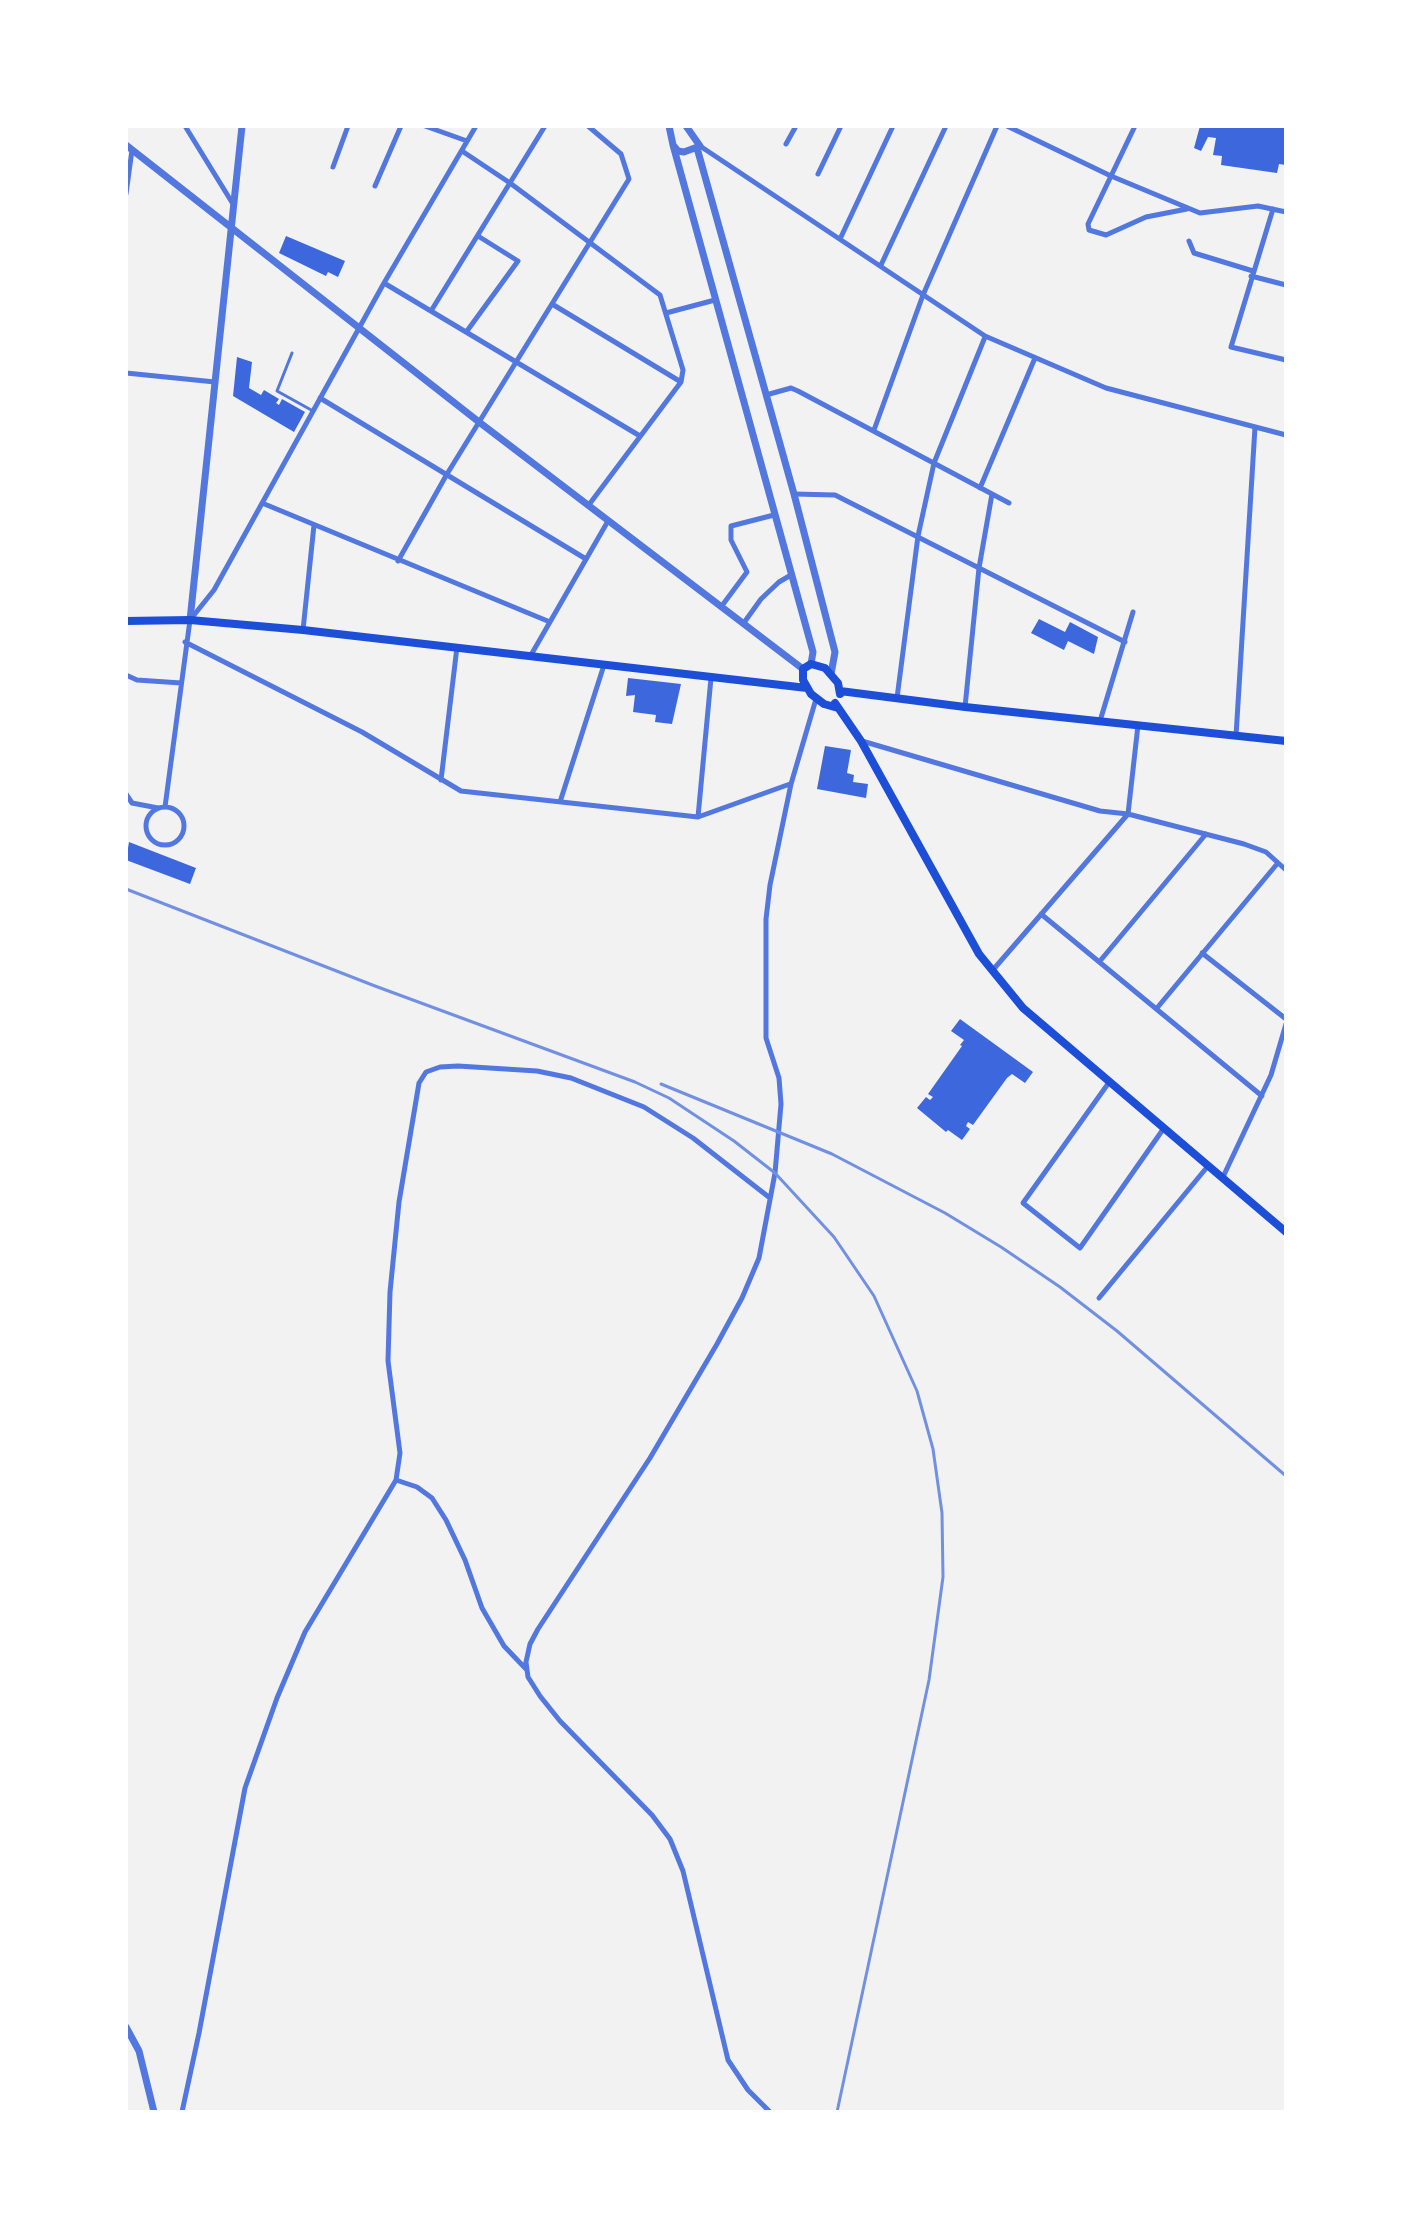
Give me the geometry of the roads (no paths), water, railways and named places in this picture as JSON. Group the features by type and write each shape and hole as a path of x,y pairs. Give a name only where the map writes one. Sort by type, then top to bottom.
{"main road":[{"path":"126,621 190,620 303,630 807,688"},
{"path":"837,706 840,691 831,674 819,665 807,666 803,680 807,688 816,699 837,706 861,741 979,954 992,971 1036,1020 1286,1232"},
{"path":"840,691 1286,741"}],"street":[{"path":"185,126 233,205"},
{"path":"126,794 132,803 162,808 177,811 185,828 179,840 168,846 156,843 147,834 146,828 149,816 162,808 190,620 242,126"},
{"path":"333,167 348,126"},
{"path":"375,186 401,126"},
{"path":"425,126 467,141"},
{"path":"190,620 214,590 384,283 476,126"},
{"path":"431,311 545,126"},
{"path":"398,561 447,474 629,179 621,154 588,126"},
{"path":"129,148 743,625 807,666 813,652 669,126"},
{"path":"686,126 698,147 794,494 835,652 831,674"},
{"path":"786,144 796,126"},
{"path":"818,174 841,126"},
{"path":"841,238 893,126"},
{"path":"881,265 946,126"},
{"path":"874,430 923,295 997,126"},
{"path":"1007,126 1111,176 1200,213 1258,206 1286,212"},
{"path":"1135,126 1088,224 1093,232 1106,235 1146,217 1188,208"},
{"path":"673,145 684,152 698,147"},
{"path":"698,147 841,238 985,336 1106,388 1286,435"},
{"path":"126,194 129,148"},
{"path":"462,151 660,295 683,370 681,382 588,506"},
{"path":"1273,209 1231,347 1286,360"},
{"path":"467,331 518,261 478,236"},
{"path":"1189,241 1194,253 1286,285"},
{"path":"384,283 640,436"},
{"path":"666,313 716,300"},
{"path":"551,304 681,382"},
{"path":"897,699 918,536 934,463 985,336"},
{"path":"980,488 1035,358"},
{"path":"126,373 215,382"},
{"path":"765,396 791,388 1009,503"},
{"path":"320,398 586,559"},
{"path":"1236,736 1255,427"},
{"path":"794,494 835,495 1125,642"},
{"path":"965,707 979,568 992,494"},
{"path":"262,503 550,622"},
{"path":"721,607 747,572 731,540 731,526 774,515"},
{"path":"531,656 608,521"},
{"path":"303,630 314,525"},
{"path":"743,625 761,599 791,575"},
{"path":"1100,721 1133,612"},
{"path":"185,642 362,732 461,791 698,817 791,784"},
{"path":"441,780 457,647"},
{"path":"560,802 604,665"},
{"path":"126,675 137,680 181,683"},
{"path":"698,817 711,678"},
{"path":"770,2112 748,2090 728,2060 686,1883 670,1839 652,1815 560,1721 532,1685 527,1655 533,1638 650,1458 738,1306 762,1248 781,1104 779,1078 766,1038 766,919 791,784 816,699"},
{"path":"992,971 1128,814 1138,725"},
{"path":"861,741 1012,787 1100,811 1128,814 1266,852 1286,870"},
{"path":"1100,961 1206,834"},
{"path":"1157,1008 1277,864"},
{"path":"1041,914 1262,1096"},
{"path":"1202,953 1286,1021 1271,1075 1223,1177"},
{"path":"182,2112 245,1788 277,1698 305,1632 396,1480 400,1453 388,1361 390,1292 399,1202 419,1083 426,1072 458,1066 537,1071 571,1078 644,1107 693,1138 770,1198"},
{"path":"1111,1081 1023,1203 1080,1248 1164,1128"},
{"path":"1099,1298 1208,1165"},
{"path":"396,1480 417,1487 432,1498 459,1546 482,1608 504,1646 527,1669"},
{"path":"126,2027 139,2051 154,2112"}],"lane":[{"path":"292,353 277,391 313,411"}],"railway":[{"path":"126,889 375,986 635,1082 669,1098 734,1141 775,1173 834,1237 874,1296 917,1391 933,1449 942,1513 943,1577 929,1680 837,2112"},
{"path":"661,1084 832,1154 945,1213 1001,1247 1117,1331 1286,1476"}]}
